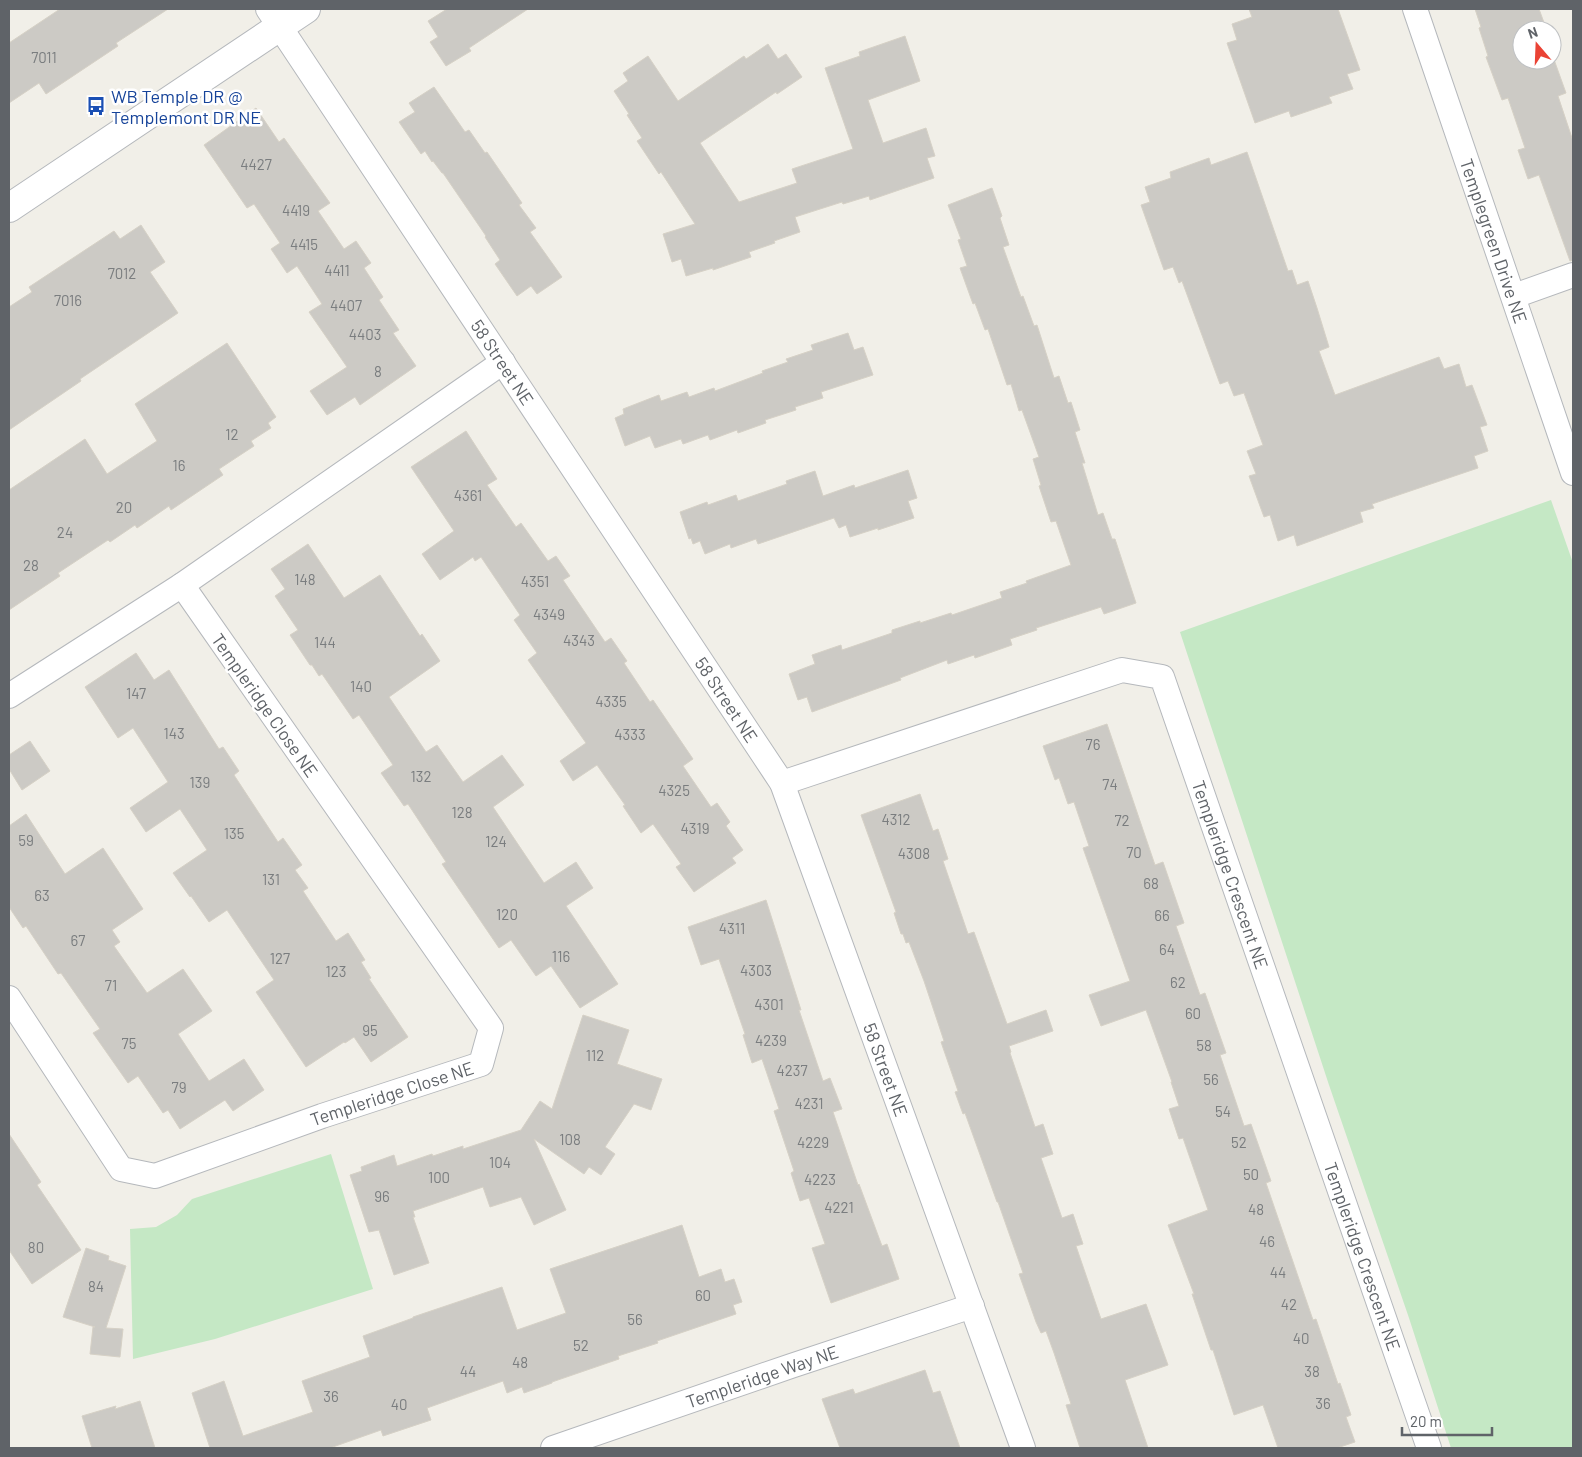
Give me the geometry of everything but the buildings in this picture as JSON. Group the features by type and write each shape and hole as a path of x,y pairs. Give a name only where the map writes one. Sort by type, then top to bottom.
{"street":[{"path":"9,208 274,17 306,9"},
{"name":"Templegreen Drive NE","path":"1415,9 1573,473"},
{"name":"58 Street NE","path":"274,17 782,783 1023,1448"},
{"path":"1514,296 1573,275"},
{"path":"9,696 182,586 503,362"},
{"name":"Templeridge Close NE","path":"9,998 121,1169 155,1176 322,1116 481,1064 491,1028 182,586"},
{"name":"Templeridge Crescent NE","path":"782,783 1122,670 1162,677 1429,1448"},
{"name":"Templeridge Way NE","path":"553,1448 972,1306"}],"green space":[{"path":"1551,500 1573,563 1573,1448 1451,1448 1180,632"},
{"path":"331,1154 373,1289 215,1339 133,1359 130,1229 156,1227 177,1215 192,1199"}],"place":[{"name":"WB Temple DR @ Templemont DR NE","path":"96,106"}]}
